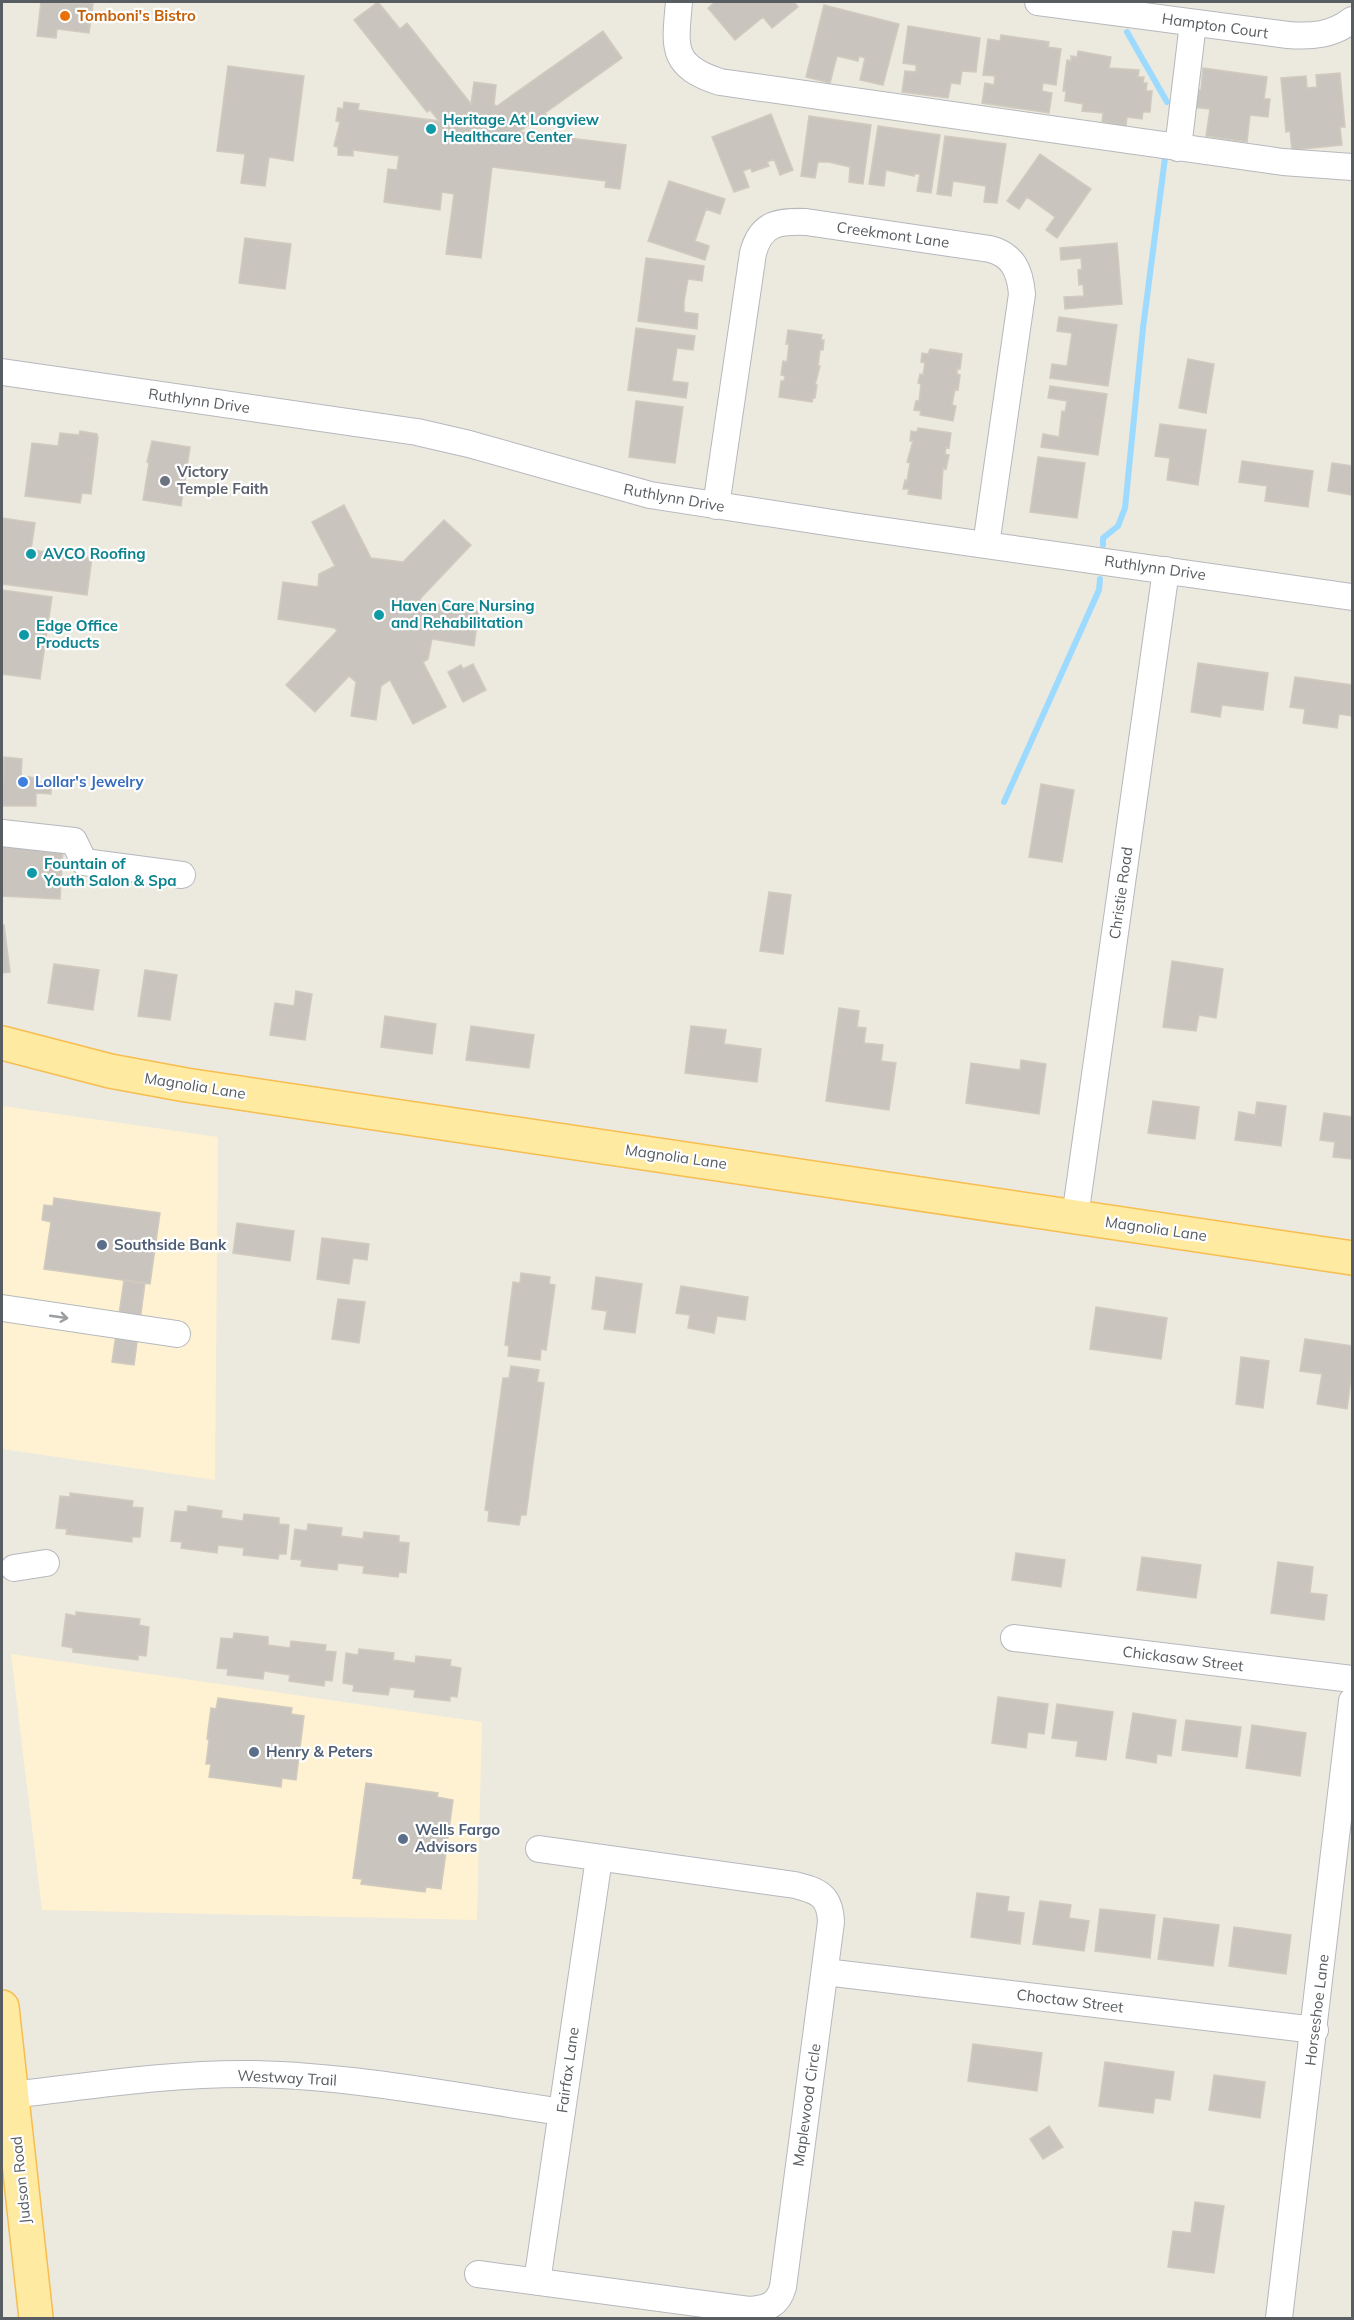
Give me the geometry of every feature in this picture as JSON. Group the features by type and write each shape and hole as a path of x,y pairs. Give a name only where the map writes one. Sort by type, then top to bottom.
{"main road":[{"name":"Magnolia Lane","path":"2,1043 110,1071 186,1085 1353,1258"},
{"name":"Judson Road","path":"2,2007 36,2319"}],"street":[{"path":"679,2 677,46 683,61 694,72 720,82 1178,148 1283,162 1353,168"},
{"name":"Hampton Court","path":"1038,2 1300,36 1332,32 1353,20"},
{"path":"1178,148 1193,23"},
{"name":"Creekmont Lane","path":"716,506 756,243 765,230 781,222 806,222 1000,251 1016,266 1023,294 986,545"},
{"name":"Ruthlynn Drive","path":"2,372 417,432 469,444 621,489 716,506 1353,597"},
{"name":"Christie Road","path":"1075,1217 1166,570"},
{"path":"2,833 74,841 84,862 182,875"},
{"path":"2,1308 177,1334"},
{"path":"14,1568 46,1563"},
{"name":"Chickasaw Street","path":"1014,1638 1353,1679"},
{"name":"Horseshoe Lane","path":"1279,2319 1353,1701"},
{"name":"Maplewood Circle","path":"478,2274 749,2310 771,2306 780,2297 825,1972 831,1911 827,1900 820,1894 795,1885 539,1849"},
{"name":"Fairfax Lane","path":"537,2282 598,1858"},
{"name":"Choctaw Street","path":"825,1972 1315,2030"},
{"name":"Westway Trail","path":"12,2096 179,2076 281,2075 329,2078 562,2112"}],"shaded area":[{"path":"2,1106 218,1137 215,1480 2,1449"},
{"path":"11,1654 482,1722 477,1920 42,1910"}],"building":[{"name":"Tomboni's Bistro","path":"41,2 93,4 89,33 57,29 56,38 37,36"},
{"name":"Heritage At Longview Healthcare Center","path":"378,2 400,29 407,23 471,104 474,82 496,85 494,105 497,106 603,31 622,58 545,113 548,117 536,126 533,122 519,132 626,145 620,189 605,187 606,181 492,167 481,258 446,254 454,194 442,192 440,210 384,202 388,169 397,170 399,156 353,150 353,156 338,155 338,147 334,146 340,122 336,121 338,108 343,109 344,102 359,104 358,110 439,121 430,110 427,112 354,20"},
{"path":"715,2 794,2 798,7 772,28 763,17 735,40 708,8"},
{"path":"824,5 899,24 883,85 860,80 865,58 859,56 858,61 837,56 830,83 806,77"},
{"path":"908,26 980,38 976,72 962,71 960,84 951,83 948,98 902,92 905,71 916,72 916,65 903,63"},
{"path":"1001,35 1049,42 1048,47 1061,49 1056,85 1043,83 1042,91 1052,93 1049,113 982,103 985,83 994,85 995,76 983,75 988,39 1000,41"},
{"path":"1078,51 1111,57 1109,68 1139,70 1138,77 1144,77 1143,83 1147,83 1146,91 1152,91 1150,112 1143,112 1142,119 1127,117 1126,126 1102,122 1103,113 1082,111 1083,104 1065,101 1066,91 1063,91 1067,60 1071,61 1071,56 1077,57"},
{"path":"228,66 304,76 293,161 269,157 265,186 241,183 245,154 217,151"},
{"path":"1203,68 1267,77 1264,99 1270,99 1268,117 1250,115 1247,142 1206,136 1210,109 1192,107 1195,89 1201,90"},
{"path":"1340,73 1345,127 1340,127 1342,145 1292,150 1290,131 1286,132 1281,78 1306,76 1307,88 1317,87 1316,75"},
{"path":"771,114 793,170 780,175 774,159 767,162 769,166 752,172 751,168 743,171 749,187 734,192 712,137"},
{"path":"809,116 871,125 863,184 849,182 850,167 829,162 818,162 815,178 801,176"},
{"path":"878,126 940,135 931,193 917,191 920,174 914,174 914,176 886,170 884,186 869,184"},
{"path":"945,136 1006,144 997,203 984,202 986,186 953,181 951,196 937,194"},
{"path":"1040,154 1091,189 1057,238 1046,230 1055,217 1027,197 1019,209 1007,201"},
{"path":"669,181 725,199 720,214 706,209 695,241 709,246 705,260 648,241"},
{"path":"245,238 291,244 285,289 239,283"},
{"path":"1117,243 1122,304 1065,309 1064,297 1084,296 1083,284 1079,285 1078,270 1082,269 1081,258 1061,260 1060,248"},
{"path":"646,258 704,266 702,281 688,279 684,301 684,312 698,314 697,329 638,321"},
{"path":"1059,317 1117,325 1108,386 1050,378 1052,364 1067,366 1072,333 1057,331"},
{"path":"636,328 695,336 693,350 677,348 672,381 688,383 686,398 628,390"},
{"path":"788,330 822,335 821,340 824,340 823,350 820,350 815,398 812,402 779,397 781,381 784,381 785,376 781,375 783,361 787,362"},
{"path":"930,349 962,354 960,369 957,368 957,374 960,375 958,390 955,389 952,405 956,406 953,421 920,415 921,411 914,410 916,401 919,401 921,384 918,383 920,374 923,375 925,363 921,362 922,353 928,354"},
{"path":"1188,359 1214,364 1206,413 1179,408"},
{"path":"1050,386 1107,394 1098,455 1041,447 1043,434 1059,437 1062,411 1065,412 1067,401 1048,398"},
{"path":"636,401 683,407 675,463 629,457"},
{"path":"1160,424 1206,430 1198,485 1167,480 1170,458 1155,456"},
{"path":"918,428 951,433 949,448 946,447 945,454 949,455 946,469 943,468 941,499 908,494 909,489 903,489 910,463 907,462 913,441 910,441 911,431 917,432"},
{"path":"80,431 97,434 98,438 91,494 82,493 80,503 25,496 32,443 58,446 60,433 79,435"},
{"name":"Victory Temple Faith","path":"152,441 190,447 181,506 143,500"},
{"path":"1038,457 1085,463 1077,518 1030,512"},
{"path":"1242,461 1313,471 1308,507 1265,501 1267,486 1239,482"},
{"path":"1332,463 1352,466 1352,495 1328,491"},
{"name":"Haven Care Nursing and Rehabilitation","path":"344,505 371,558 403,562 444,520 471,545 420,599 421,602 479,611 474,646 432,639 428,659 423,662 446,707 413,724 390,680 381,686 376,720 351,716 356,682 349,676 315,712 286,685 337,631 335,628 278,619 283,582 318,587 319,574 335,566 312,522"},
{"name":"AVCO Roofing","path":"2,518 35,523 31,550 92,558 87,595 2,584"},
{"name":"Edge Office Products","path":"2,590 52,597 40,679 2,674"},
{"path":"1198,663 1268,673 1263,710 1222,705 1220,717 1191,712"},
{"path":"473,664 486,690 463,702 448,672 461,665 463,669"},
{"path":"1295,677 1352,685 1352,716 1339,714 1337,728 1303,723 1305,709 1290,707"},
{"name":"Lollar's Jewelry","path":"4,757 22,759 21,776 37,778 37,782 51,782 51,794 36,793 36,806 2,806"},
{"path":"1041,784 1074,790 1062,862 1029,857"},
{"name":"Fountain of Youth Salon & Spa","path":"2,846 63,850 60,899 2,896"},
{"path":"769,892 791,895 783,954 760,951"},
{"path":"2,925 4,925 10,972 2,973"},
{"path":"1172,961 1223,969 1216,1018 1199,1015 1196,1031 1163,1027"},
{"path":"54,964 99,970 93,1010 48,1003"},
{"path":"145,970 177,975 170,1020 138,1016"},
{"path":"296,991 312,994 305,1040 270,1035 275,1003 294,1006"},
{"path":"839,1008 859,1011 857,1027 866,1028 864,1043 883,1045 881,1061 896,1063 889,1110 826,1101"},
{"path":"385,1016 436,1024 432,1054 381,1047"},
{"path":"471,1026 534,1035 529,1068 466,1060"},
{"path":"691,1026 726,1030 724,1044 761,1049 757,1082 685,1073"},
{"path":"1021,1060 1046,1064 1039,1114 966,1103 971,1063 1020,1070"},
{"path":"1153,1101 1199,1107 1195,1139 1148,1133"},
{"path":"1257,1102 1286,1106 1281,1146 1235,1140 1239,1112 1255,1115"},
{"path":"1324,1113 1352,1117 1352,1159 1333,1157 1335,1142 1320,1140"},
{"name":"Southside Bank","path":"54,1198 160,1213 150,1284 44,1269 51,1222 42,1220 44,1205 53,1206"},
{"path":"237,1223 294,1231 290,1261 233,1253"},
{"path":"322,1238 369,1244 367,1260 353,1258 349,1284 317,1279"},
{"path":"521,1273 550,1277 549,1284 555,1285 546,1350 541,1349 540,1360 508,1356 509,1346 505,1345 513,1282 520,1283"},
{"path":"596,1277 642,1284 635,1333 604,1329 607,1311 592,1309"},
{"path":"124,1280 145,1283 134,1365 112,1362"},
{"path":"681,1286 748,1297 745,1320 717,1316 714,1333 688,1328 690,1315 676,1313"},
{"path":"338,1299 365,1302 359,1343 332,1339"},
{"path":"1096,1307 1167,1318 1161,1359 1090,1349"},
{"path":"1305,1339 1352,1346 1352,1371 1347,1409 1317,1404 1322,1374 1300,1371"},
{"path":"1241,1357 1269,1361 1263,1408 1236,1404"},
{"path":"511,1366 539,1370 537,1382 544,1383 526,1515 521,1515 519,1525 488,1521 489,1511 485,1510 503,1378 509,1378"},
{"path":"70,1493 133,1501 132,1507 143,1508 140,1537 132,1537 132,1542 66,1534 67,1529 56,1528 60,1496 70,1497"},
{"path":"188,1506 222,1511 221,1518 243,1521 244,1514 279,1518 279,1524 289,1525 286,1554 279,1554 278,1559 243,1555 244,1548 218,1545 217,1553 181,1548 182,1542 171,1541 175,1511 187,1512"},
{"path":"308,1524 342,1528 341,1536 363,1539 364,1532 399,1536 399,1542 409,1543 406,1573 399,1572 398,1577 363,1573 364,1566 338,1563 337,1570 301,1566 302,1560 291,1559 295,1529 307,1531"},
{"path":"1016,1553 1065,1560 1061,1587 1012,1580"},
{"path":"1142,1557 1201,1565 1196,1598 1137,1590"},
{"path":"1278,1562 1313,1567 1310,1593 1327,1595 1324,1620 1271,1613"},
{"path":"76,1612 140,1619 139,1625 149,1627 146,1656 138,1655 138,1660 73,1652 73,1648 62,1646 66,1614 76,1616"},
{"path":"234,1633 268,1637 268,1645 290,1648 291,1641 326,1645 325,1651 336,1652 332,1681 325,1680 324,1686 289,1681 290,1675 264,1671 263,1679 227,1675 228,1669 217,1668 221,1638 233,1639"},
{"path":"359,1649 394,1653 393,1660 415,1663 416,1656 451,1660 450,1666 461,1668 457,1697 450,1696 450,1701 414,1697 415,1690 390,1687 388,1695 353,1691 354,1685 343,1683 346,1653 358,1655"},
{"path":"998,1697 1048,1704 1044,1734 1028,1732 1026,1748 992,1743"},
{"name":"Henry & Peters","path":"218,1698 292,1708 291,1714 304,1716 296,1780 282,1778 281,1787 209,1777 211,1764 206,1764 209,1740 207,1739 211,1708 216,1709"},
{"path":"1057,1704 1113,1712 1106,1760 1076,1756 1078,1741 1052,1738"},
{"path":"1133,1713 1176,1720 1171,1756 1157,1754 1156,1763 1126,1758"},
{"path":"1186,1720 1241,1727 1237,1757 1182,1750"},
{"path":"1252,1725 1306,1733 1300,1776 1246,1768"},
{"name":"Wells Fargo Advisors","path":"366,1783 438,1793 437,1797 453,1800 441,1889 426,1887 425,1892 361,1884 362,1879 353,1878"},
{"path":"977,1893 1009,1897 1007,1911 1024,1913 1020,1944 971,1937"},
{"path":"1040,1901 1071,1905 1069,1918 1089,1921 1084,1951 1033,1944"},
{"path":"1100,1909 1155,1915 1150,1958 1095,1951"},
{"path":"1164,1918 1219,1925 1213,1966 1158,1959"},
{"path":"1234,1927 1291,1935 1286,1974 1229,1966"},
{"path":"973,2044 1042,2053 1037,2091 968,2081"},
{"path":"1105,2062 1174,2072 1170,2100 1155,2098 1153,2113 1099,2106"},
{"path":"1214,2075 1265,2082 1260,2118 1209,2110"},
{"path":"1049,2126 1063,2147 1043,2159 1030,2139"},
{"path":"1195,2202 1224,2206 1214,2273 1168,2267 1173,2231 1191,2233"}],"waterway":[{"path":"1127,32 1167,102"},
{"path":"1103,545 1103,538 1118,526 1125,508 1143,328 1165,158"},
{"path":"1004,802 1099,590 1100,579"}],"place":[{"name":"Tomboni's Bistro","path":"65,16"},
{"name":"Heritage At Longview Healthcare Center","path":"431,129"},
{"name":"Victory Temple Faith","path":"165,481"},
{"name":"AVCO Roofing","path":"31,554"},
{"name":"Haven Care Nursing and Rehabilitation","path":"379,615"},
{"name":"Edge Office Products","path":"24,635"},
{"name":"Lollar's Jewelry","path":"23,782"},
{"name":"Fountain of Youth Salon & Spa","path":"32,873"},
{"name":"Southside Bank","path":"102,1245"},
{"name":"Henry & Peters","path":"254,1752"},
{"name":"Wells Fargo Advisors","path":"403,1839"}]}
